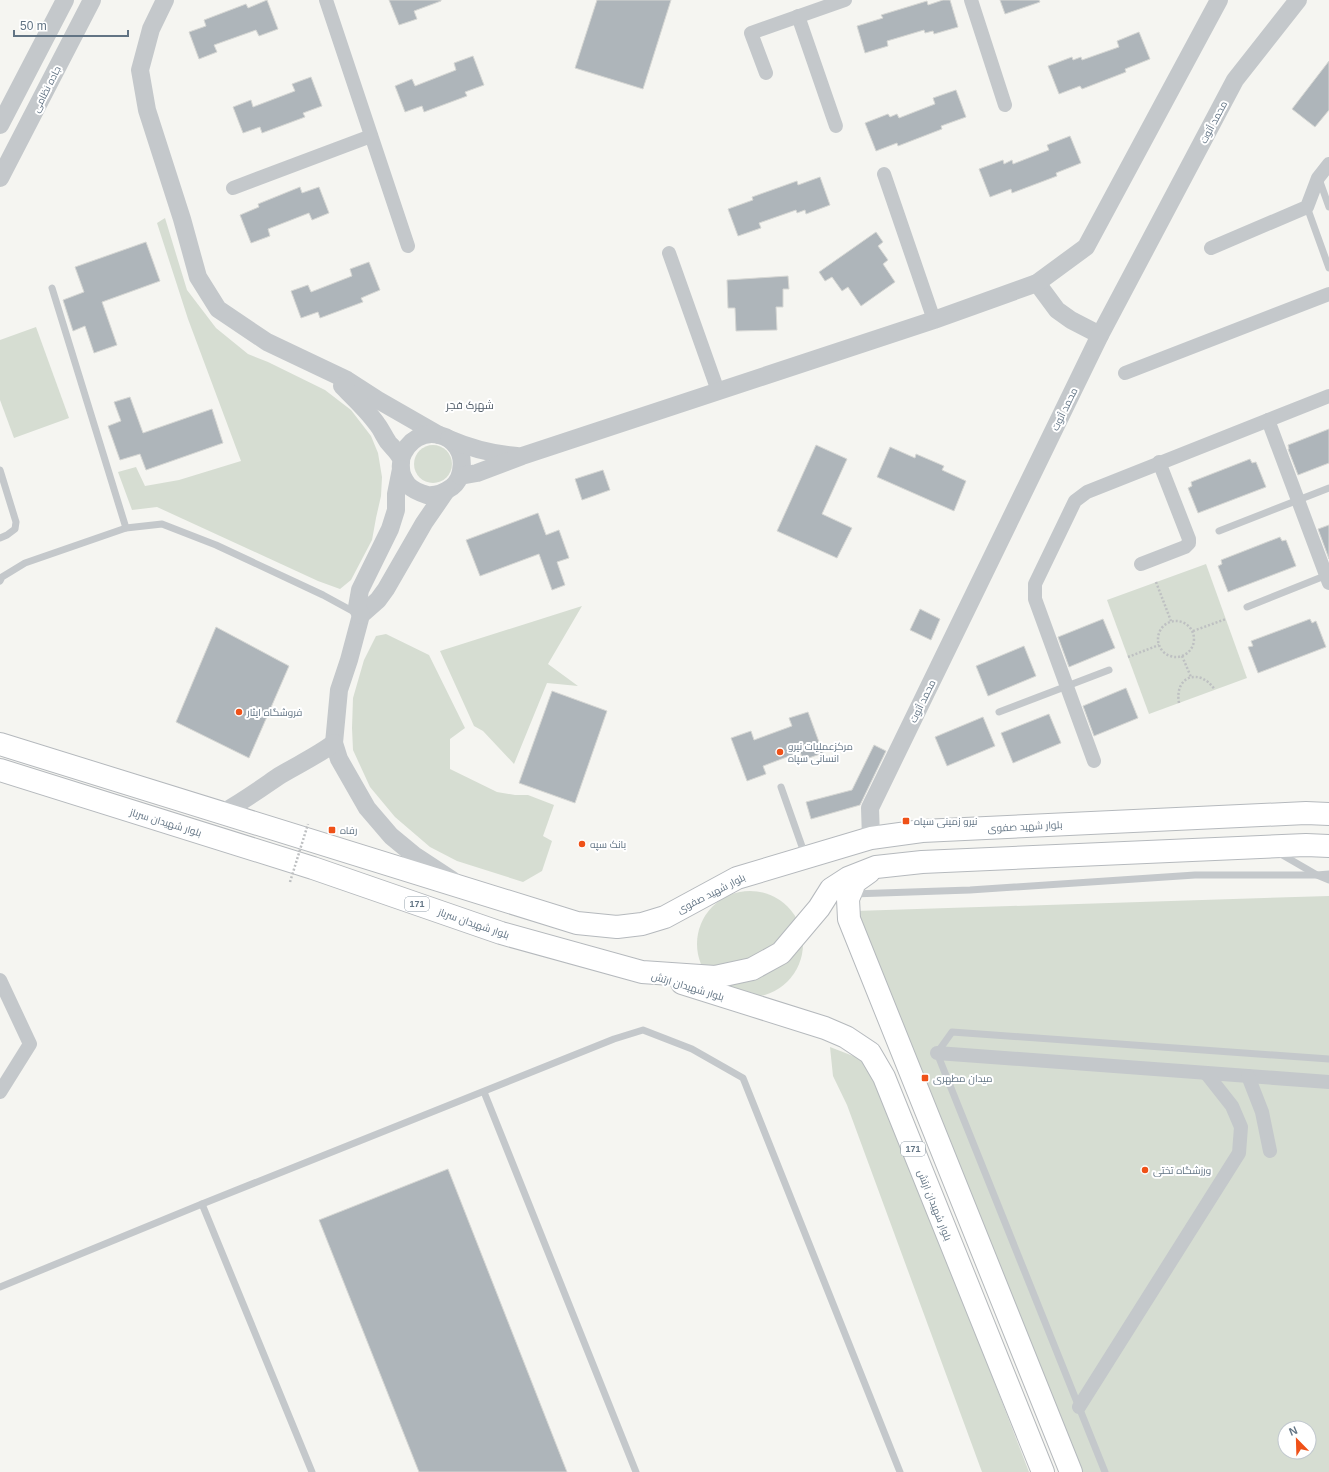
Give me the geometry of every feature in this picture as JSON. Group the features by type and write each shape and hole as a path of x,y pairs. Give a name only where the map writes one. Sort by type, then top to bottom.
{"main road":[{"path":"0,744 466,888"},
{"name":"بلوار شهیدان سرباز","path":"0,770 314,868 501,932 591,959 642,972 716,977 752,969 780,953 819,908 831,889 848,878 876,867"},
{"name":"بلوار شهید صفوی","path":"466,888 577,923 617,927 642,924 665,918 737,878 871,838 922,831 1298,814 1329,814"},
{"path":"876,867 922,862 1268,846 1329,846"},
{"name":"171","path":"876,867 855,882 848,899 849,919 1071,1472"},
{"name":"بلوار شهیدان ارتش","path":"642,972 825,1028 846,1037 870,1053 884,1077 1043,1472"}],"street":[{"path":"0,126 4,106 65,0"},
{"name":"جاده نظامی","path":"0,178 92,0"},
{"path":"165,0 150,29 140,70 147,110 182,219 198,277 218,309 267,342 347,380 378,400 444,437 472,449 498,454 522,456"},
{"path":"326,0 408,246"},
{"path":"766,73 750,33 845,0"},
{"path":"971,0 1005,105"},
{"path":"460,476 477,473 522,456 934,320 1037,283 1086,247 1219,0"},
{"name":"محمد آتوت","path":"871,838 870,808 1100,335 1235,80 1298,0"},
{"path":"798,16 836,126"},
{"path":"233,188 371,136"},
{"path":"1211,248 1307,207 1318,178 1329,164"},
{"path":"884,174 934,320"},
{"path":"669,253 718,391"},
{"path":"1037,283 1057,310 1071,320 1100,335"},
{"path":"1125,373 1329,294"},
{"path":"324,369 364,407 378,425 401,464 404,478 410,486 418,492 427,495 446,491"},
{"path":"1094,761 1035,599 1035,584 1075,501 1087,492 1159,462 1329,396"},
{"path":"1268,420 1328,577"},
{"path":"361,616 357,608 360,590 390,529 396,510 396,494 404,450 410,442 419,436 429,434 444,437 456,446 461,455 462,466 460,476 446,491 424,523 386,589 378,600 361,616 349,660 338,690 334,743 339,759 366,808 391,836 414,854 466,888"},
{"path":"1141,564 1185,547 1189,543 1189,539 1159,462"},
{"path":"222,813 243,802 279,776 317,755 334,743"},
{"path":"0,980 30,1044 0,1092"},
{"path":"937,1053 1329,1082"},
{"path":"1079,1407 1239,1153 1241,1127 1232,1106 1206,1073"},
{"path":"1248,1076 1262,1112 1270,1151"}],"lane":[{"path":"1318,178 1329,207"},
{"path":"1307,207 1329,268"},
{"path":"52,288 126,528"},
{"path":"0,470 16,522 15,529 0,538"},
{"path":"1219,531 1329,488"},
{"path":"0,581 2,577 25,563 126,528 162,524 216,545 323,595 361,616"},
{"path":"1247,607 1328,577"},
{"path":"999,712 1109,670"},
{"path":"781,787 806,857"},
{"path":"1268,846 1317,875 1329,880"},
{"path":"850,894 970,890 1195,875 1329,874"},
{"path":"0,1287 202,1204 614,1040 643,1030 692,1049 742,1078 900,1472"},
{"path":"1105,1472 937,1053 952,1032 1329,1059"},
{"path":"484,1092 636,1472"},
{"path":"202,1204 312,1472"}],"path":[{"path":"1156,582 1171,621"},
{"path":"1193,631 1226,619"},
{"path":"1171,621 1183,621 1189,624 1193,631 1195,641 1193,647 1189,652 1182,656 1172,657 1162,650 1159,645 1158,633 1165,624 1171,621"},
{"path":"1128,657 1159,645"},
{"path":"1182,656 1191,678"},
{"path":"1179,703 1177,696 1178,690 1185,680 1197,676 1203,678 1208,681 1215,690"},
{"path":"290,882 308,824"}],"shaded area":[{"path":"165,218 187,290 216,328 248,354 268,362 325,390 351,410 371,436 378,453 382,477 381,496 372,540 351,580 340,589 318,581 157,507 132,510 118,472 136,467 145,486 179,480 241,461 188,319 157,223"},
{"path":"36,327 69,418 14,438 0,400 0,340"},
{"path":"433,445 446,451 452,464 446,477 433,483 420,477 414,464 420,451"},
{"path":"1206,564 1247,678 1149,714 1107,600"},
{"path":"582,606 548,664 578,686 547,683 514,764 483,731 474,726 440,651"},
{"path":"386,634 429,655 465,728 450,739 450,769 497,792 515,795 528,795 554,805 543,836 552,841 542,871 523,882 457,861 430,847 395,817 370,787 353,750 353,698 364,660 376,636"},
{"path":"750,891 770,895 788,906 799,924 803,944 799,964 788,982 770,993 750,997 730,993 712,982 701,964 697,944 701,924 712,906 730,895"},
{"name":"ورزشگاه تختی","path":"1329,896 1329,1472 1083,1472 855,911"},
{"path":"830,1047 866,1061 883,1093 1029,1472 982,1472 847,1105 833,1076"}],"building":[{"path":"267,0 278,29 259,36 256,30 214,45 217,52 199,59 189,32 206,26 204,20 246,4 248,8"},
{"path":"389,0 441,1 414,11 417,19 399,25"},
{"path":"597,0 671,0 643,89 575,68"},
{"path":"943,0 950,0 958,27 934,34 933,31 925,33 924,30 887,41 888,46 865,53 857,26 883,18 881,15 927,1 928,5"},
{"path":"1000,0 1039,0 1040,2 1005,14"},
{"path":"1139,32 1150,59 1125,69 1126,72 1082,89 1080,86 1059,94 1048,66 1072,57 1073,60 1081,57 1082,60 1119,47 1117,41"},
{"path":"473,56 484,85 465,92 467,96 424,112 422,106 405,112 395,86 412,79 415,86 456,70 454,63"},
{"path":"1329,61 1329,110 1315,127 1292,109"},
{"path":"311,77 322,106 303,113 305,117 262,133 260,127 243,133 233,107 251,100 253,107 295,91 292,84"},
{"path":"956,90 966,117 941,126 942,129 898,146 897,143 876,151 865,123 888,114 890,117 897,114 899,118 935,104 933,98"},
{"path":"1070,136 1081,163 1056,173 1057,176 1012,193 1011,189 990,197 979,169 1003,160 1004,164 1012,160 1013,164 1049,150 1047,145"},
{"path":"820,177 830,205 806,214 805,210 797,213 796,210 759,223 761,228 738,236 728,209 753,200 752,197 797,181 798,185"},
{"path":"300,187 302,193 319,187 329,213 312,220 309,213 268,229 270,236 251,243 240,215 259,207 258,204"},
{"path":"876,232 883,242 878,246 888,260 883,264 895,282 861,306 848,287 842,291 832,277 825,281 819,272"},
{"path":"146,242 160,281 102,302 117,345 94,353 85,326 73,331 63,300 84,292 75,267"},
{"path":"369,262 380,290 361,298 363,302 320,318 318,312 301,318 291,291 308,285 311,292 352,276 350,269"},
{"path":"788,276 789,289 783,289 783,307 776,307 777,330 736,331 735,308 728,308 727,280"},
{"path":"130,397 143,433 212,409 223,443 146,470 140,454 120,460 108,426 121,421 114,402"},
{"path":"1329,429 1329,463 1298,475 1288,449 1288,445"},
{"path":"816,445 847,459 822,514 852,528 837,558 777,531"},
{"path":"890,447 915,458 916,454 944,466 942,470 966,481 954,511 877,477"},
{"path":"1250,459 1252,463 1256,462 1266,487 1198,513 1188,488 1192,486 1191,482"},
{"path":"603,470 610,490 582,500 575,479"},
{"path":"538,513 546,535 559,530 569,558 557,562 565,585 552,590 539,554 480,576 466,540"},
{"path":"1329,525 1329,559 1318,529"},
{"path":"1280,537 1282,541 1286,540 1296,566 1228,592 1218,566 1222,564 1221,560"},
{"path":"920,609 940,619 931,640 910,630"},
{"path":"1103,619 1115,648 1069,667 1058,637"},
{"path":"1310,619 1312,623 1316,621 1326,647 1258,673 1248,647 1253,646 1251,641"},
{"path":"216,627 289,666 249,758 176,722"},
{"path":"1024,646 1036,676 988,696 976,666"},
{"path":"1126,688 1138,718 1094,736 1083,706"},
{"path":"552,691 607,711 575,803 519,783"},
{"path":"808,712 823,753 803,760 800,752 763,766 766,774 747,781 731,738 751,731 754,740 792,726 789,718"},
{"path":"1049,714 1061,743 1013,763 1001,733"},
{"path":"983,717 995,746 947,766 935,737"},
{"path":"874,745 886,751 860,805 811,819 806,802 852,790"},
{"path":"448,1169 567,1472 419,1472 319,1220"}],"place":[{"name":"فروشگاه ایثار","path":"239,712"},
{"name":"مرکزعملیات نیرو انسانی سپاه","path":"780,752"},
{"name":"نیرو زمینی سپاه","path":"906,821"},
{"name":"رفاه","path":"332,830"},
{"name":"بانک سپه","path":"582,844"},
{"name":"میدان مطهری","path":"925,1078"},
{"name":"ورزشگاه تختی","path":"1145,1170"}],"district":[{"name":"شهرک فجر","path":"470,405"}]}
